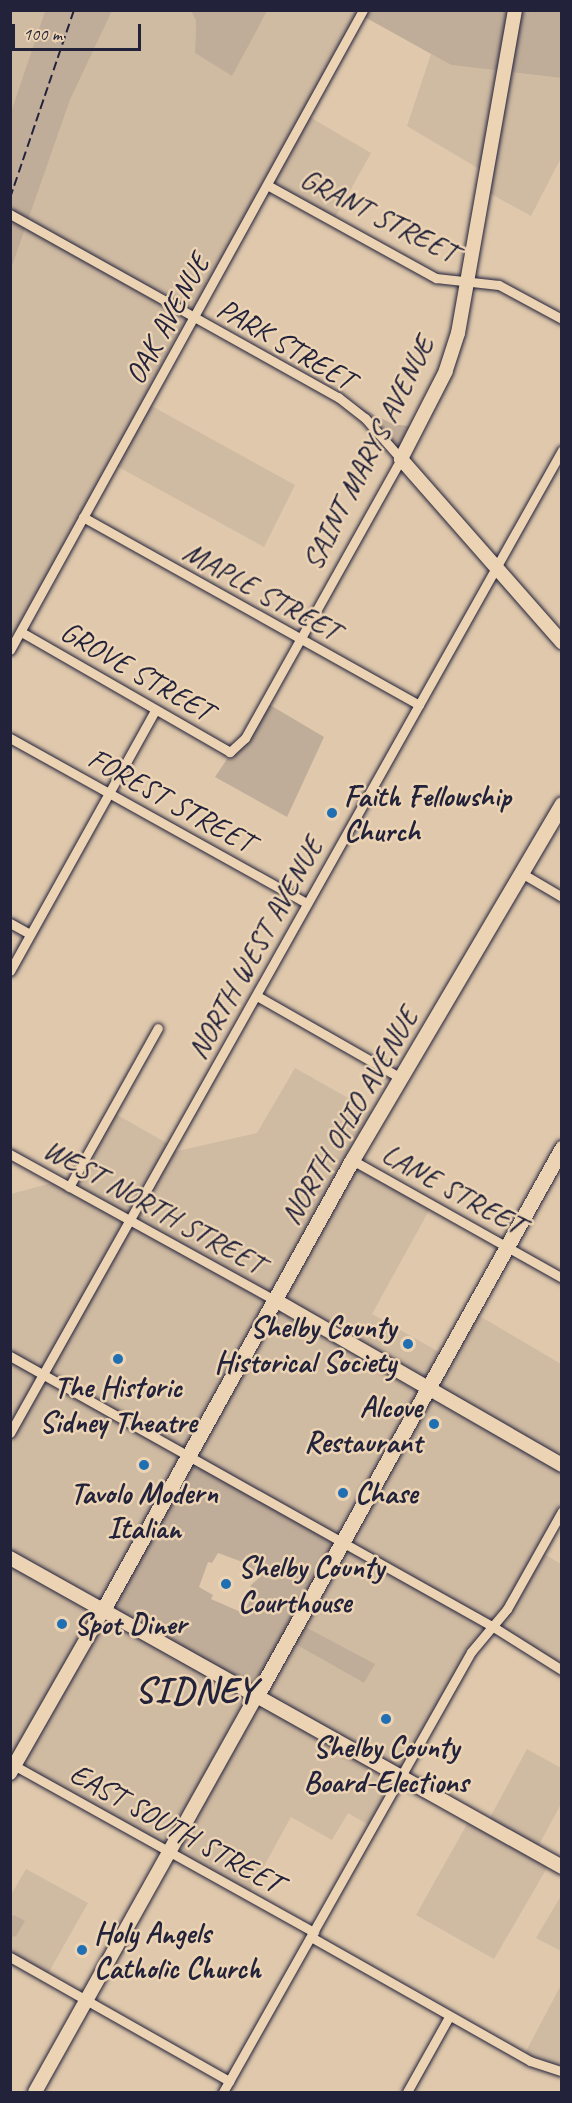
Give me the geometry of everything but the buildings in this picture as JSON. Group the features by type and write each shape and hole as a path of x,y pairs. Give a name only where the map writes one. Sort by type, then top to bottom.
{"main road":[{"name":"SAINT MARYS AVENUE","path":"401,459 446,370 468,283 515,10"},
{"path":"401,459 561,642"},
{"name":"NORTH OHIO AVENUE","path":"103,1610 352,1160 523,874 561,804"},
{"path":"35,2092 561,1148"},
{"path":"275,1300 561,1465"},
{"path":"10,1558 561,1867"},
{"path":"12,1767 103,1610"}],"street":[{"name":"OAK AVENUE","path":"10,650 196,320 363,10"},
{"name":"GRANT STREET","path":"269,186 436,278 510,289 561,319"},
{"name":"PARK STREET","path":"10,214 196,320 338,397 365,418 401,459"},
{"name":"NORTH WEST AVENUE","path":"10,1433 561,450"},
{"name":"SAINT MARYS AVENUE","path":"230,752 239,748 401,459"},
{"name":"MAPLE STREET","path":"83,517 419,705"},
{"name":"GROVE STREET","path":"21,632 230,752"},
{"path":"10,971 155,710"},
{"name":"FOREST STREET","path":"10,738 307,903"},
{"path":"523,874 561,897"},
{"path":"10,923 30,934"},
{"path":"257,996 401,1078"},
{"path":"69,1187 158,1028"},
{"name":"WEST NORTH STREET","path":"10,1154 275,1300"},
{"name":"LANE STREET","path":"352,1160 561,1278"},
{"path":"10,1356 341,1544 492,1626 561,1670"},
{"path":"223,2092 402,1779 471,1652 507,1609 561,1511"},
{"name":"EAST SOUTH STREET","path":"12,1767 169,1851 313,1934 449,2017 530,2061 561,2071"},
{"path":"10,1957 229,2080"},
{"path":"407,2092 449,2017"}],"shaded area":[{"path":"363,10 561,11 561,78 451,65 361,15"},
{"path":"10,11 45,11 11,112"},
{"path":"45,11 112,11 70,100 11,269 11,112"},
{"path":"112,11 191,11 196,21 195,53 231,75 267,11 363,11 308,116 371,153 333,221 270,186 148,404 295,485 264,547 113,464 11,650 11,269 70,100"},
{"path":"191,11 267,11 232,76 195,53 196,21"},
{"path":"431,54 451,65 561,78 561,158 531,216 484,190 486,173 407,126"},
{"path":"338,397 393,424 408,426 422,419 401,459"},
{"path":"265,702 324,737 287,817 215,777"},
{"path":"295,1068 378,1115 352,1160 432,1205 372,1314 446,1356 471,1311 561,1364 561,1511 539,1551 561,1564 561,1670 493,1626 479,1639 374,1828 348,1813 332,1840 291,1817 248,1895 11,1763 11,1194 59,1181 69,1186 112,1112 172,1146 169,1153 257,1133","holes":["189,1458 298,1623 374,1664 364,1683 288,1640 103,1609"]},
{"path":"189,1458 341,1544 298,1623 375,1664 364,1683 288,1640 256,1697 103,1610","holes":["218,1553 248,1564 246,1569 260,1577 250,1586 256,1590 243,1613 211,1599 213,1595 199,1587 208,1562 212,1563"]},
{"path":"527,1749 561,1768 561,1804 535,1852 551,1861 494,1959 416,1915 471,1817 486,1825"},
{"path":"26,1869 88,1903 46,1977 11,1957 11,1895"},
{"path":"561,1896 561,1951 536,1938"},
{"path":"14,1915 25,1921 16,1936 11,1937 11,1917"},
{"path":"561,1985 561,2071 523,2057"}],"railway":[{"path":"10,198 74,10"}],"place":[{"name":"Faith Fellowship Church","path":"332,813"},
{"name":"Shelby County Historical Society","path":"408,1344"},
{"name":"The Historic Sidney Theatre","path":"118,1359"},
{"name":"Alcove Restaurant","path":"434,1424"},
{"name":"Tavolo Modern Italian","path":"144,1465"},
{"name":"Chase","path":"343,1493"},
{"name":"Shelby County Courthouse","path":"226,1584"},
{"name":"Spot Diner","path":"62,1624"},
{"name":"Shelby County Board-Elections","path":"386,1719"},
{"name":"Holy Angels Catholic Church","path":"82,1950"}],"district":[{"name":"SIDNEY","path":"196,1691"}]}
